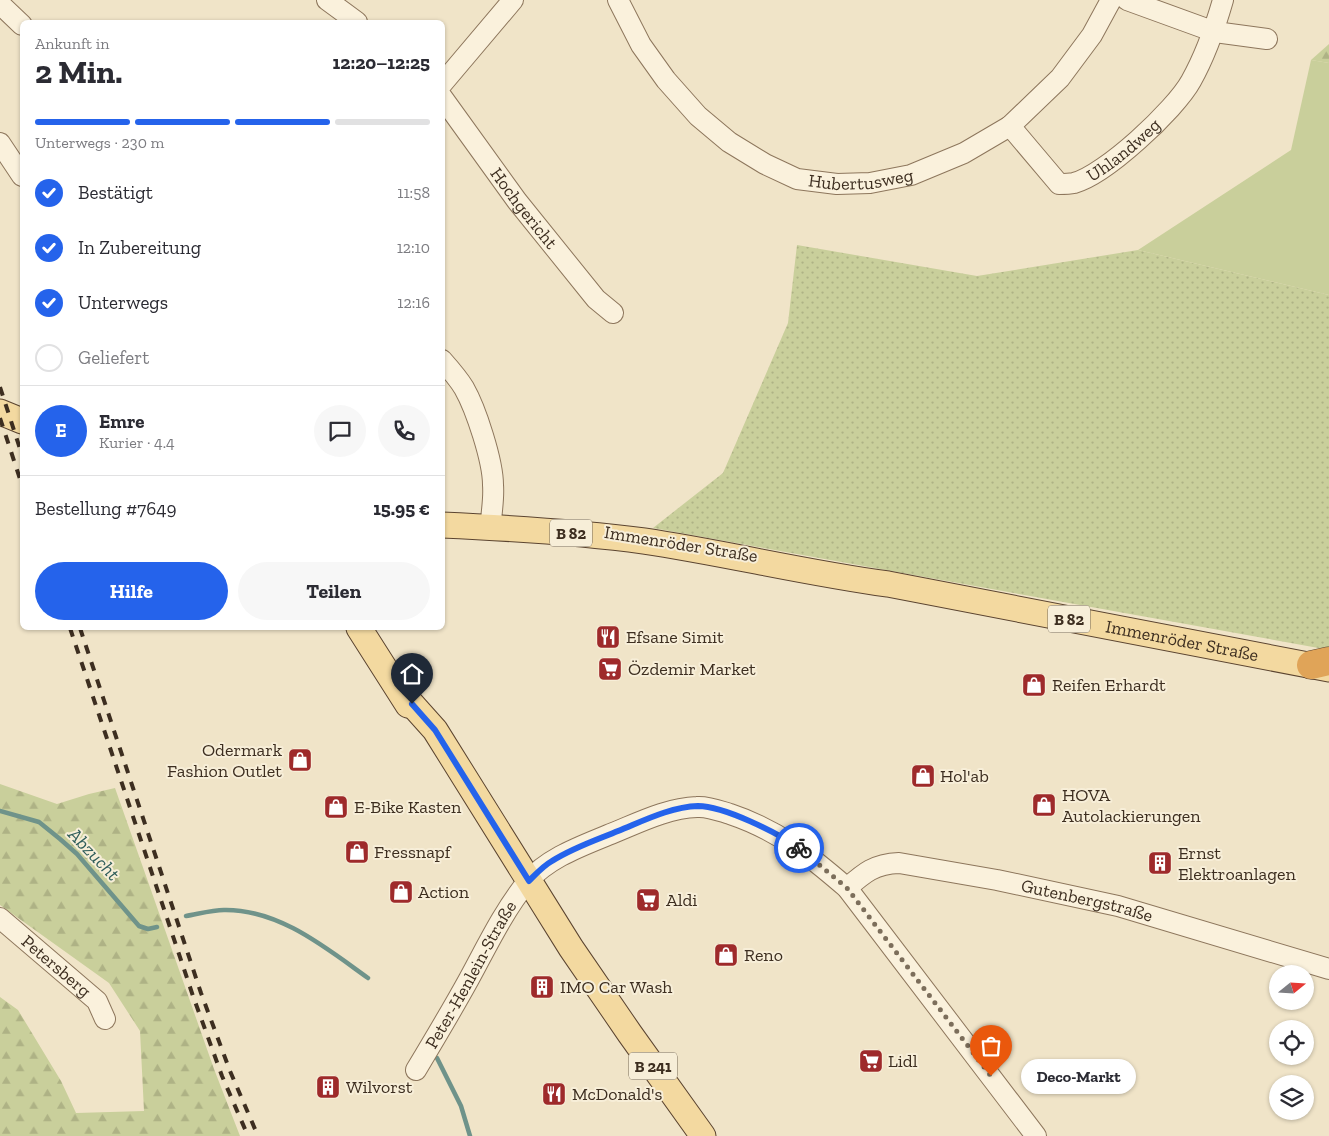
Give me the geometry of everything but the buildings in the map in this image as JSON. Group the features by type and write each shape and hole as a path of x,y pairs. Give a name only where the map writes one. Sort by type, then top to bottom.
{"main road":[{"path":"0,412 20,420"},
{"path":"0,421 20,429"},
{"name":"Immenröder Straße","path":"445,513 646,536 851,574 888,584"},
{"name":"Immenröder Straße","path":"445,525 610,536 698,550 1323,665"},
{"path":"360,630 446,766 462,775 529,881"},
{"name":"B 241","path":"529,881 603,995 704,1136"}],"street":[{"path":"327,0 354,20"},
{"path":"445,80 513,0"},
{"name":"Hubertusweg","path":"618,0 641,45 666,80 698,116 729,142 765,164 797,179 837,184 870,182 911,175 964,153 1010,126 1060,78 1092,35 1111,0"},
{"path":"1127,0 1215,32 1267,39"},
{"name":"Uhlandweg","path":"1010,126 1059,184 1074,183 1106,167 1157,123 1190,83 1215,32 1223,0"},
{"path":"0,4 20,23"},
{"name":"Hochgericht","path":"445,101 517,201 596,299 613,312"},
{"path":"0,143 20,173"},
{"path":"445,364 463,387 472,404 479,424 494,483 491,520"},
{"name":"Peter-Henlein-Straße","path":"416,1070 505,914 529,881 551,861 584,845 663,814 682,808 700,806 742,818 772,831 816,861 847,888 1036,1136"},
{"name":"Gutenbergstraße","path":"847,888 873,868 885,863 908,865 997,880 1118,906 1329,969"},
{"name":"Petersberg","path":"0,918 98,1000 105,1019"}],"green space":[{"path":"1329,44 1329,63 1311,60"},
{"path":"1311,60 1329,63 1329,295 1138,250 1291,150"},
{"path":"797,245 977,276 1138,250 1329,295 1329,648 1324,649 653,528 723,473 788,323"},
{"path":"0,784 57,804 115,788 214,1069 240,1136 0,1136 0,997 18,1010 61,1081 76,1113 144,1111 140,1031 109,983 0,905"}],"waterway":[{"name":"Abzucht","path":"0,811 39,822 77,854 139,926 148,929 157,927"},
{"name":"Abzucht","path":"186,916 224,910 244,911 264,916 301,932 368,978"},
{"name":"Abzucht","path":"437,1058 461,1106 470,1136"}],"railway":[{"path":"0,387 20,449"},
{"path":"0,418 20,479"},
{"path":"71,630 193,996 222,1076 248,1136"},
{"path":"81,630 201,993 230,1071 258,1136"}],"way so far":[{"path":"799,848 847,888 991,1076"}],"place":[{"name":"Efsane Simit","path":"608,637"},
{"name":"Özdemir Market","path":"610,669"},
{"name":"Reifen Erhardt","path":"1034,685"},
{"name":"Odermark Fashion Outlet","path":"300,760"},
{"name":"Hol'ab","path":"923,776"},
{"name":"HOVA Autolackierungen","path":"1044,805"},
{"name":"E-Bike Kasten","path":"336,807"},
{"name":"Fressnapf","path":"357,852"},
{"name":"Ernst Elektroanlagen","path":"1160,863"},
{"name":"Action","path":"401,892"},
{"name":"Aldi","path":"648,900"},
{"name":"Reno","path":"726,955"},
{"name":"IMO Car Wash","path":"542,987"},
{"name":"Lidl","path":"871,1061"},
{"name":"Deco-Markt","path":"991,1076"},
{"name":"Wilvorst","path":"328,1087"},
{"name":"McDonald's","path":"554,1094"}],"route":[{"path":"412,704 435,730 529,881 551,861 584,845 682,808 700,806 719,810 772,831 799,848"}]}
